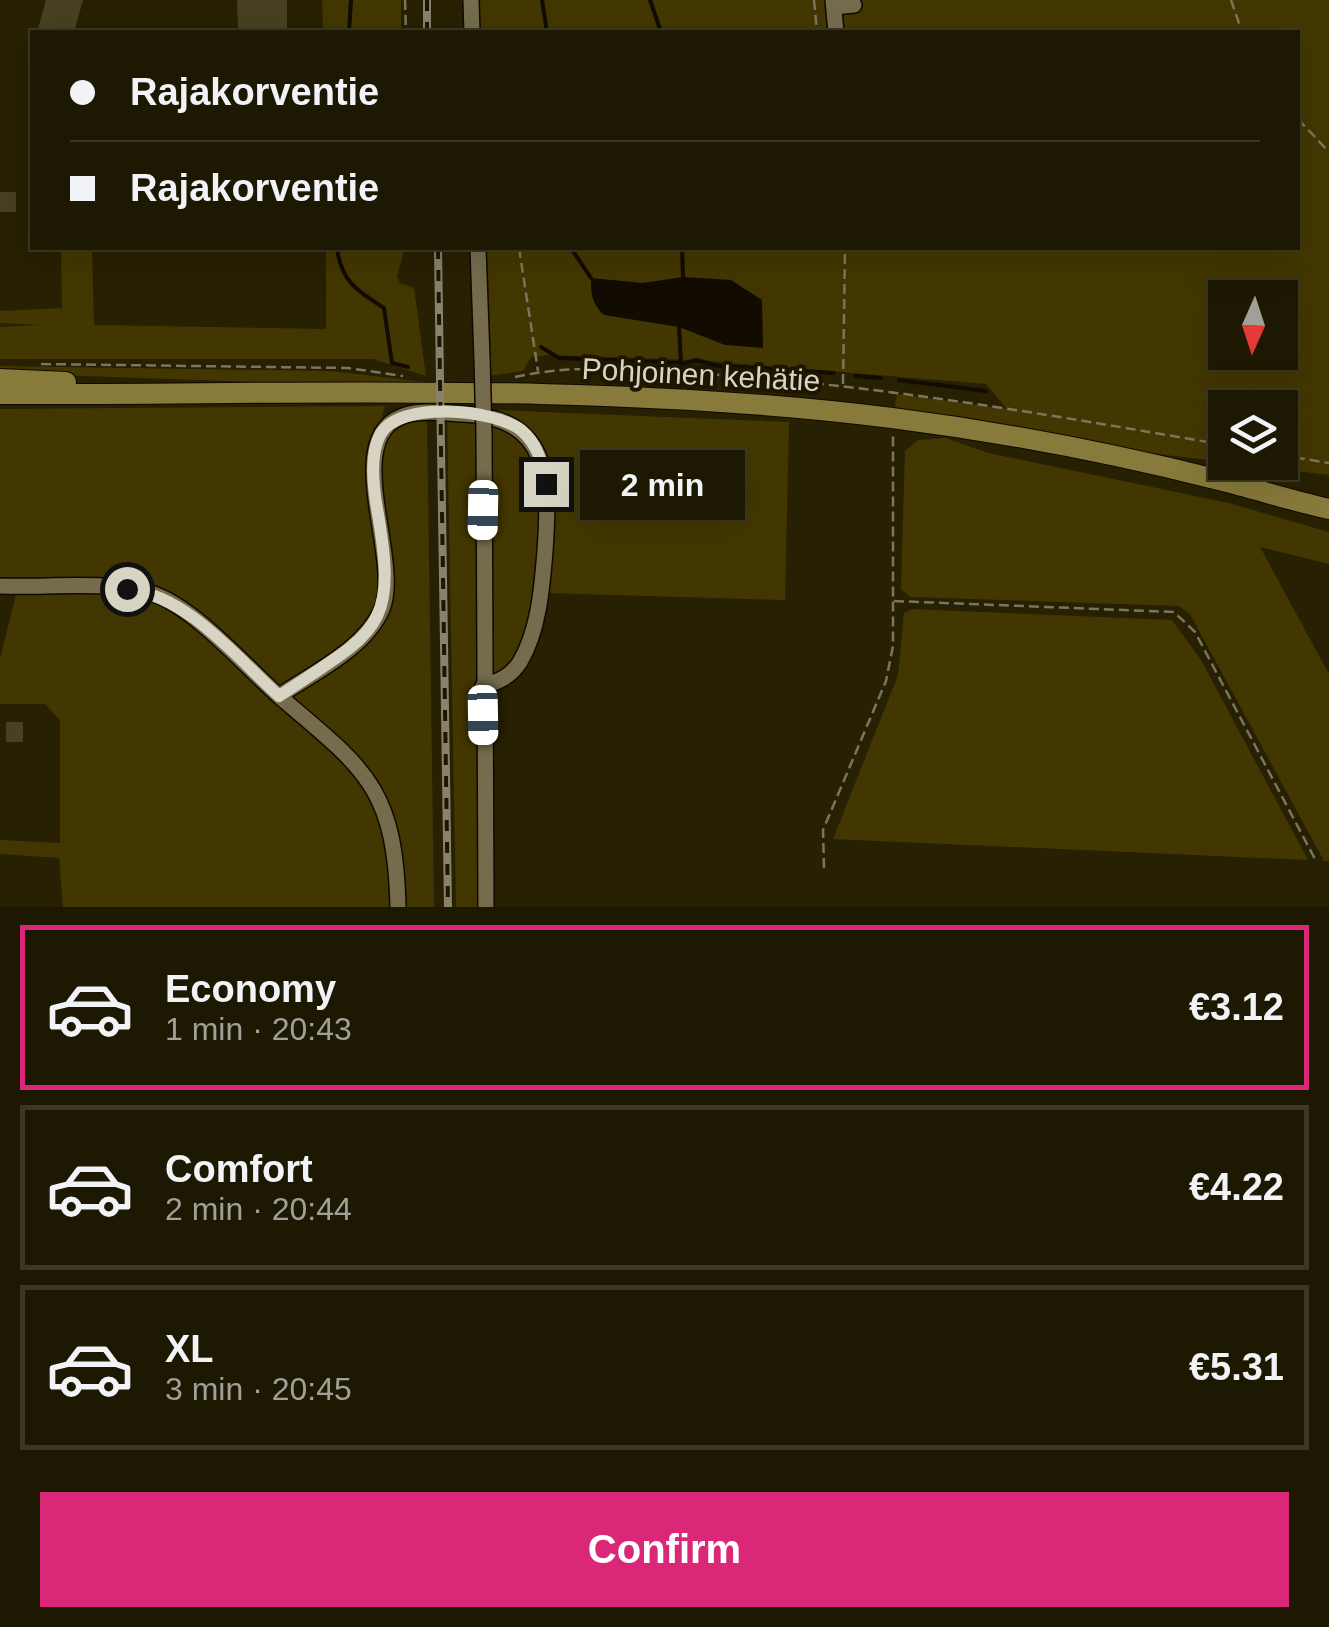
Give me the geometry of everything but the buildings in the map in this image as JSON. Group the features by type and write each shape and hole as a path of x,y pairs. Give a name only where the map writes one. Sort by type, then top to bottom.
{"main road":[{"name":"Pohjoinen kehätie","path":"0,379 167,391"},
{"name":"Pohjoinen kehätie","path":"0,394 167,391 686,401 893,418 1051,444 1329,501"},
{"name":"Pohjoinen kehätie","path":"1225,481 1329,509"}],"street":[{"path":"471,0 472,30"},
{"path":"836,30 833,3 854,5"},
{"path":"478,250 484,433 486,907"},
{"path":"279,696 340,655 370,628 380,612 388,565 374,481 376,446 380,433 392,422 426,413 482,415 510,422 534,444 542,466 546,530 536,618 520,661 499,682 484,686"},
{"path":"0,586 127,589 154,594 192,618 374,783 396,850 398,907"}],"path":[{"path":"405,0 406,30"},
{"path":"814,0 817,30"},
{"path":"1232,0 1241,30"},
{"path":"1300,121 1329,152"},
{"path":"519,250 538,372"},
{"path":"843,384 845,250"},
{"path":"824,868 823,830 886,682 894,601 893,418"},
{"path":"1298,458 1329,464"},
{"path":"894,601 1174,612 1195,632 1315,859"}],"shaded area":[{"path":"322,0 401,0 401,30 323,30"},
{"path":"478,0 1329,0 1329,475 1298,471 1298,390 1208,390 1208,460 1123,450 898,409 895,405 897,394 1007,409 986,384 696,360 550,355 531,357 523,371 489,376 484,250 1300,250 1300,30 479,30"},
{"path":"92,250 94,325 326,329 326,250 404,250 397,276 400,283 414,288 426,376 373,359 0,359 0,327 40,325 0,323 0,311 62,308 61,252"},
{"path":"683,277 731,280 762,300 763,348 725,345 679,327 604,315 592,294 591,278 643,283"},
{"path":"0,366 330,371 426,382 426,388 0,373"},
{"path":"385,406 379,457 385,544 382,595 375,614 357,636 284,686 274,685 152,589 0,583 0,409"},
{"path":"497,410 789,422 785,600 546,593 544,452 523,424"},
{"path":"447,416 478,418 477,745 484,907 456,907"},
{"path":"427,417 434,907 404,907 398,837 380,788 346,748 293,703 292,697 382,617 380,491 385,435 404,420"},
{"path":"490,419 533,448 543,505 529,636 506,673 490,676"},
{"path":"946,438 988,453 1229,503 1329,532 1329,564 1260,547 1329,674 1329,861 1324,861 1190,614 1179,606 910,597 901,589 905,451 918,440"},
{"path":"17,591 123,595 162,606 180,616 370,786 392,850 392,907 63,907 59,858 0,854 0,840 60,843 60,720 45,704 0,704 0,659"},
{"path":"912,609 1172,620 1201,660 1308,860 833,839 898,675 904,613"}],"waterway":[{"path":"349,30 351,0"},
{"path":"542,0 547,30"},
{"path":"650,0 660,30"},
{"path":"337,250 342,269 352,284 384,308 392,363 408,367"},
{"path":"572,250 591,278"},
{"path":"682,250 683,277"},
{"path":"541,347 559,358 681,363 679,327"},
{"path":"682,364 696,360 719,366 834,373"},
{"path":"855,376 881,378"},
{"path":"899,380 986,391"}],"railway":[{"path":"427,0 427,30"},
{"path":"438,250 448,907"}],"route":[{"path":"127,589 154,594 174,605 279,696 340,655 370,628 386,598 388,565 375,498 374,462 380,433 392,422 426,413 496,417 510,422 534,444 546,484"}]}
